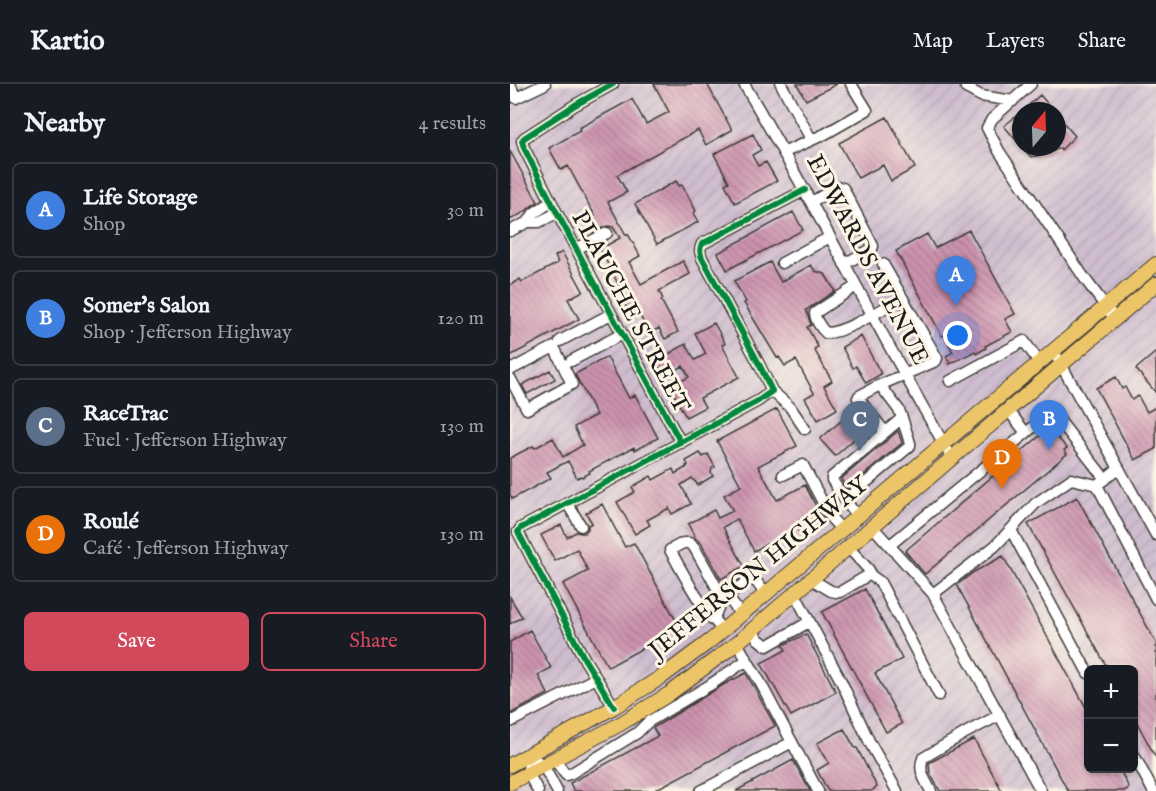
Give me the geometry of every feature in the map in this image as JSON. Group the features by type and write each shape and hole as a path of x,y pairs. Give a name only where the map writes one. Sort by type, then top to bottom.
{"main road":[{"name":"JEFFERSON HIGHWAY","path":"510,765 614,707 663,676 723,630 1156,264"},
{"name":"JEFFERSON HIGHWAY","path":"510,783 627,720 669,694 737,643 1156,284"}],"street":[{"path":"510,85 516,98 545,84"},
{"name":"PLAUCHE STREET","path":"613,84 575,105 522,141 556,213 681,443 521,528 518,532 585,660 614,707"},
{"name":"EDWARDS AVENUE","path":"744,84 785,153 952,458"},
{"path":"781,84 811,140"},
{"path":"785,153 867,110 851,84"},
{"path":"965,84 966,88 981,96 1013,101"},
{"path":"1031,84 992,119 987,128 999,151 1085,279 1115,319"},
{"path":"811,202 838,187 843,188 873,246 872,249 844,264"},
{"path":"805,190 702,244 700,248 702,258 772,391 790,407 806,429"},
{"path":"528,222 534,213 551,202"},
{"path":"510,231 528,222 539,222 556,213"},
{"path":"576,249 607,233"},
{"path":"782,263 830,237"},
{"path":"883,264 937,358 936,361 859,396 858,399 885,432"},
{"path":"856,286 817,311 815,316 823,331 830,333 845,328 902,298"},
{"path":"560,341 611,314"},
{"path":"570,361 622,334"},
{"path":"950,381 1024,341 1039,362"},
{"path":"510,370 554,347 572,384 527,410 510,378"},
{"path":"1053,350 1156,535"},
{"path":"845,500 910,446 898,410 880,386"},
{"path":"681,443 772,391"},
{"path":"1008,410 1026,432"},
{"path":"890,545 1050,412 1056,416 1101,482 1156,599"},
{"path":"857,518 832,477 902,418"},
{"path":"783,475 802,465 831,518 842,530"},
{"path":"933,594 995,546 1036,503 1071,479 1101,482 1119,468"},
{"path":"567,503 581,526"},
{"path":"872,526 933,594 1041,791"},
{"path":"1011,530 1085,665"},
{"path":"713,620 721,595 694,547 689,543 683,543 670,550 700,602 713,620 723,630"},
{"path":"848,547 869,570 869,574 880,582 939,695"},
{"path":"811,579 831,591 840,592 869,574"},
{"path":"741,615 727,596 753,577 766,595"},
{"path":"795,594 895,790"},
{"path":"752,630 767,646 809,622"},
{"path":"737,643 818,791"},
{"path":"538,791 528,773 529,755 549,762 566,775 570,774 638,733 648,722 747,660"},
{"path":"700,671 710,685"},
{"path":"510,722 596,678"},
{"path":"931,791 921,771 920,764 923,758 1000,715"},
{"path":"627,720 638,733"},
{"path":"701,791 792,742"},
{"path":"549,762 557,791"},
{"path":"1138,763 1153,791"}],"shaded area":[{"path":"510,84 1156,84 1156,791 510,791"}],"building":[{"path":"654,84 707,84 732,130 706,145 698,130 617,175 627,192 608,202 640,256 629,262 641,284 683,261 690,274 659,291 663,299 661,300 678,332 665,339 659,328 650,333 638,313 632,316 625,305 628,303 600,249 620,238 613,227 608,226 592,232 585,221 595,216 568,166 561,170 549,148 580,131 579,128 632,99 646,124 669,112"},
{"path":"797,84 837,84 806,100"},
{"path":"1040,95 1046,102 1032,102"},
{"path":"887,117 915,168 891,181 883,165 858,178 839,143"},
{"path":"1012,119 1012,135 1004,126"},
{"path":"1066,126 1075,136 1066,145"},
{"path":"753,134 761,150 752,155 758,166 766,162 777,181 735,203 725,184 729,182 714,154"},
{"path":"510,151 538,202 510,220"},
{"path":"676,181 679,186 682,185 696,211 693,213 698,222 657,244 635,204"},
{"path":"793,212 803,230 727,270 718,253"},
{"path":"969,230 1015,314 1005,319 1012,332 985,346 986,348 976,354 975,351 950,364 946,356 953,352 896,251 927,234 935,248"},
{"path":"562,252 583,291 568,299 579,319 510,356 510,285 520,279 522,282 558,263 555,256"},
{"path":"770,262 781,282 811,265 815,271 825,274 835,291 806,310 811,325 807,327 818,347 814,349 832,381 824,386 837,409 818,420 805,398 814,393 796,360 785,366 779,357 777,358 744,303 746,302 734,281"},
{"path":"714,323 724,341 725,344 722,345 739,377 700,398 705,407 686,417 670,387 689,377 683,366 664,376 656,361 686,344 695,360 706,354 695,333"},
{"path":"861,336 881,374 866,383 856,366 853,368 842,347"},
{"path":"1156,352 1156,393 1136,369"},
{"path":"607,357 629,398 635,395 658,438 635,450 634,447 582,477 577,478 568,461 547,472 551,478 512,499 510,458 553,438 563,457 583,445 574,427 596,415 575,374"},
{"path":"550,370 555,379 527,394 522,385"},
{"path":"1116,377 1122,389 1125,387 1132,400 1138,396 1147,412 1156,407 1156,449 1135,460 1096,388"},
{"path":"777,409 797,446 758,466 777,500 805,485 823,520 799,532 797,528 754,551 737,519 723,527 744,566 721,579 688,524 714,510 718,518 733,511 724,495 741,486 717,441"},
{"path":"850,413 868,431 861,436 860,434 835,456 820,439"},
{"path":"1049,428 1067,448 1064,450 1067,454 925,574 905,551"},
{"path":"898,431 902,443 847,489 841,479"},
{"path":"700,453 703,457 708,454 715,467 712,468 713,476 698,485 692,478 681,485 691,504 672,514 669,508 647,520 650,525 635,534 617,502 635,492 632,487 651,476 653,480 673,469 675,474 687,467 686,461"},
{"path":"1077,497 1156,643 1156,758 1138,724 1138,665 1106,665 1028,524"},
{"path":"602,504 625,547 634,543 680,628 608,667 563,584 588,571 577,549 555,561 541,535 561,525 567,537 576,532 584,533 588,525 592,523 586,513"},
{"path":"1003,556 1084,704 1084,773 1122,773 1129,788 1124,791 1068,791 957,585 974,572"},
{"path":"865,589 902,659 875,673 902,724 886,732 822,612"},
{"path":"510,597 522,617 510,624"},
{"path":"530,630 551,668 538,675 548,694 510,714 510,642"},
{"path":"806,634 836,692 791,716 761,663 786,650 783,645"},
{"path":"746,673 775,726 653,791 574,791 570,783 658,736 653,728"},
{"path":"844,729 857,748 877,787 871,791 828,791 817,770 829,763 817,743"},
{"path":"974,739 1002,791 940,791 930,773 929,763"},
{"path":"793,760 810,791 736,791"}],"cycle path":[{"path":"613,84 575,105 522,141 557,213 681,443"},
{"path":"614,707 585,660 518,532 521,528 758,401 772,391 702,258 700,249 702,244 805,190"}],"place":[{"name":"Life Storage","path":"956,306"},
{"name":"Somer's Salon","path":"1049,450"},
{"name":"RaceTrac","path":"860,451"},
{"name":"Roulé","path":"1002,489"}]}
